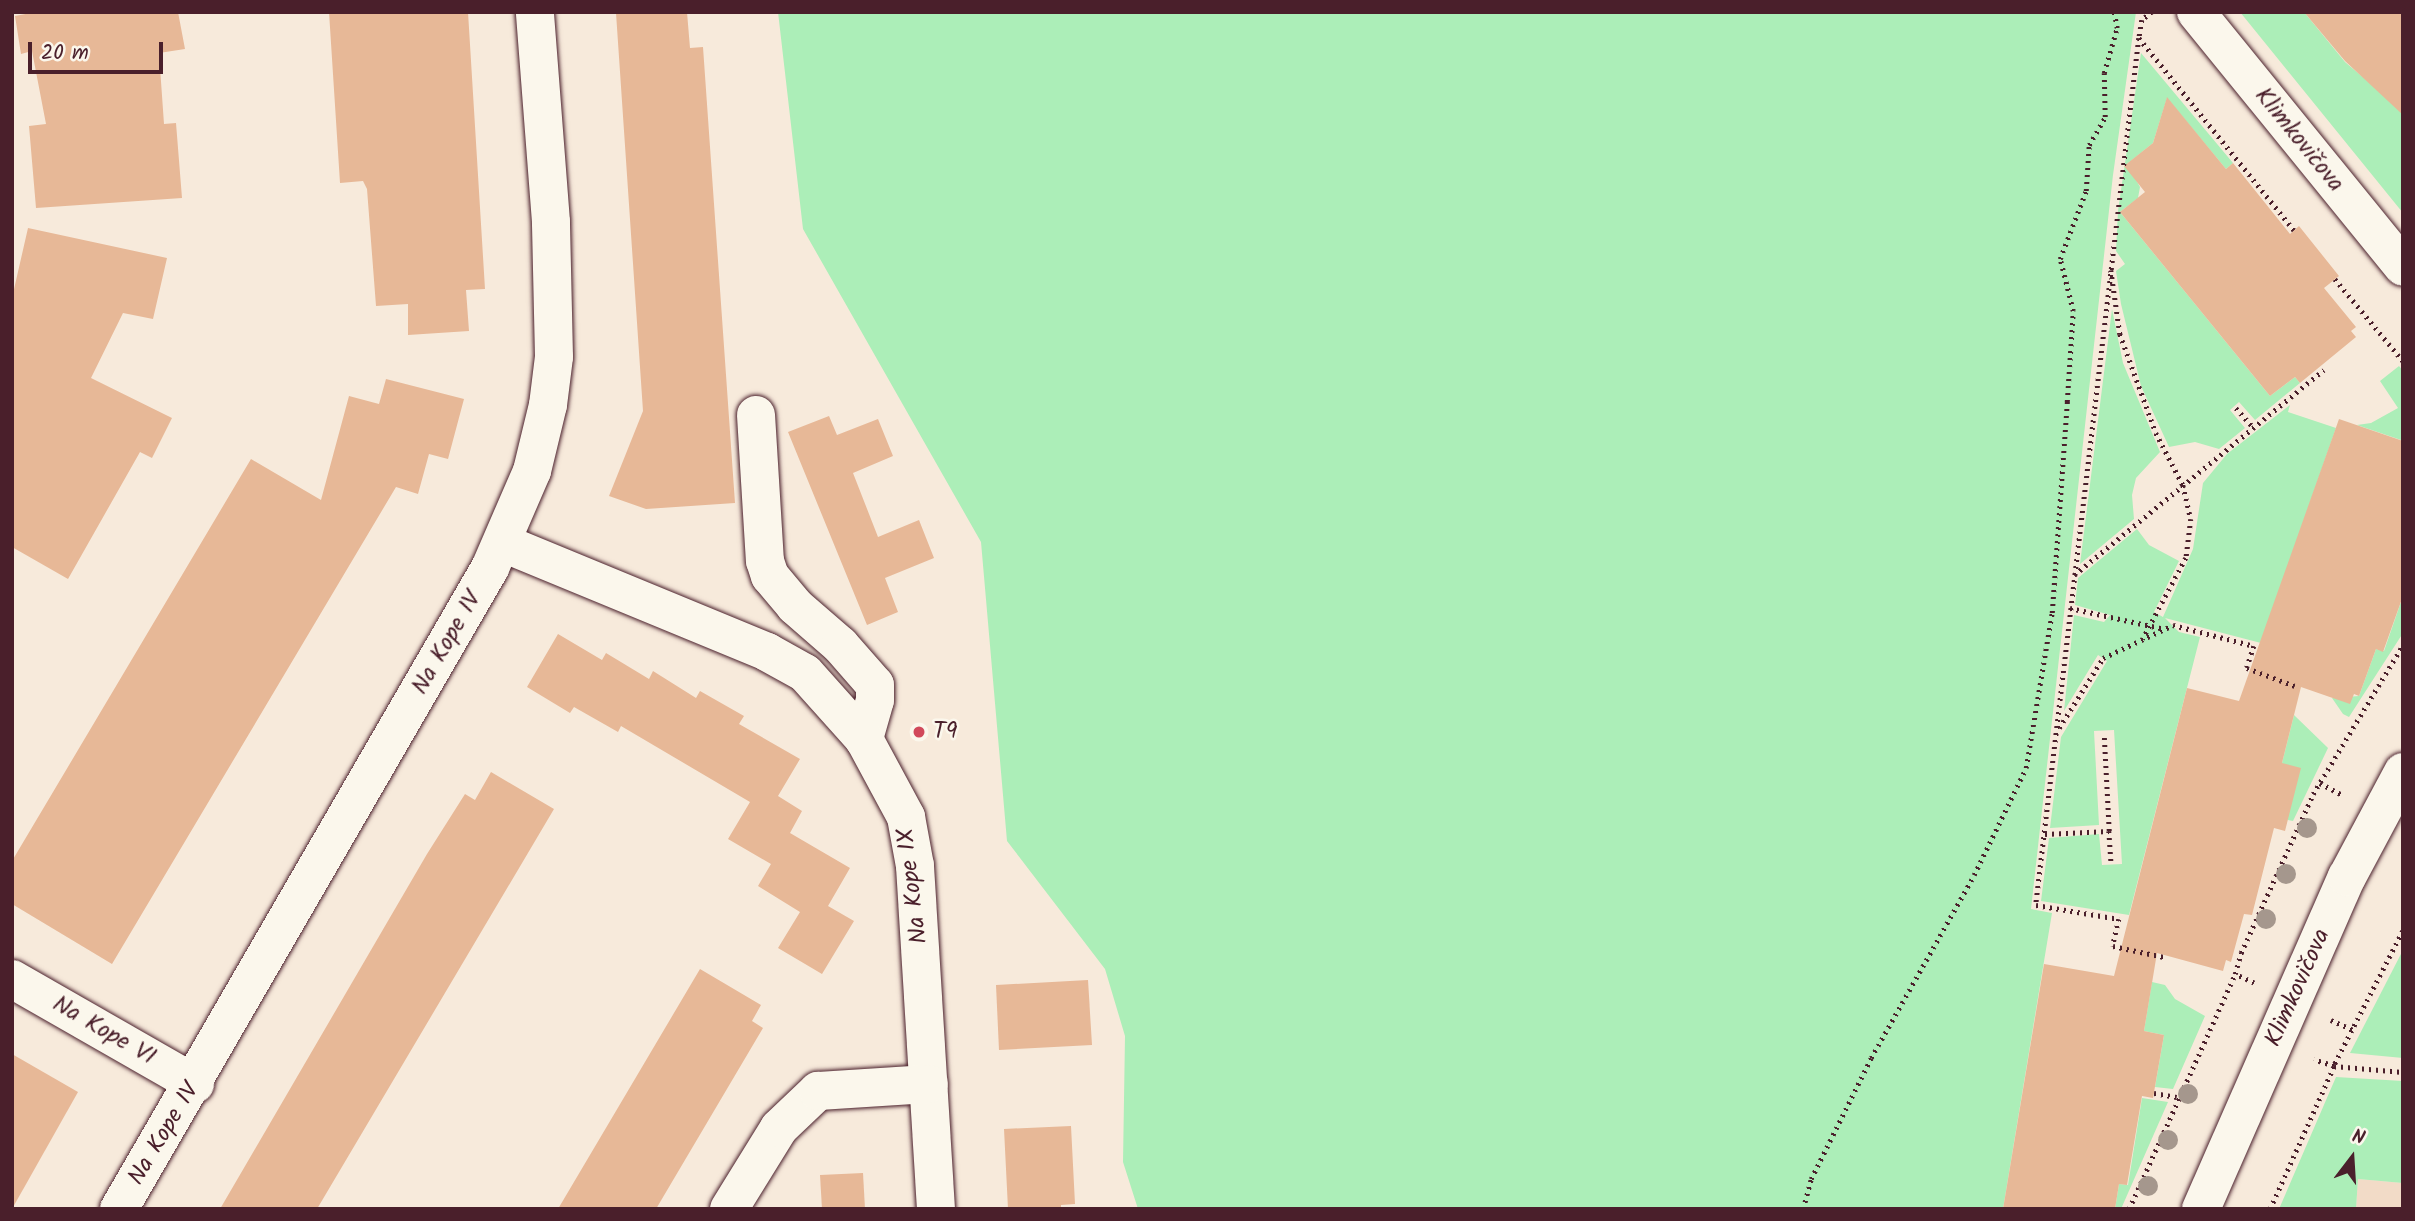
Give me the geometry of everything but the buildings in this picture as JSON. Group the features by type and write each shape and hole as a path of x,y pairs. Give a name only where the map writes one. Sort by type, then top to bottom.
{"street":[{"name":"Na Kope IV","path":"119,1209 195,1084 503,543 541,442 554,357 551,222 535,12"},
{"name":"Klimkovičova","path":"2196,12 2403,267"},
{"path":"756,415 768,568 795,606 840,645 874,685 875,700 864,739"},
{"name":"Na Kope IX","path":"503,543 767,652 805,673 864,739 906,817 920,917 936,1209"},
{"name":"Klimkovičova","path":"2201,1209 2347,877 2403,772"},
{"name":"Na Kope VI","path":"12,979 195,1084"},
{"path":"729,1209 779,1128 818,1091 929,1084"}],"path":[{"path":"1803,1209 1811,1179 1871,1058 1974,875 2026,768 2052,613 2069,376 2073,311 2060,259 2086,191 2089,145 2105,117 2104,73 2117,28 2113,12"},
{"path":"2152,12 2142,20 2110,257 2036,905 2119,919 2113,946 2164,957"},
{"path":"2140,38 2294,230"},
{"path":"2110,257 2120,334 2156,433 2183,485 2191,519 2188,548 2143,639"},
{"path":"2335,279 2403,361"},
{"path":"2074,575 2324,370"},
{"path":"2236,408 2253,427"},
{"path":"2070,608 2165,629"},
{"path":"2056,732 2103,658 2174,625 2254,646 2247,668 2295,686"},
{"path":"2104,734 2112,863"},
{"path":"2045,834 2109,831"},
{"path":"2270,1209 2334,1066 2403,931"},
{"path":"2129,1209 2177,1097 2235,974"},
{"path":"2272,1047 2334,1066 2403,1072"},
{"path":"2154,1093 2177,1097"}],"shaded area":[{"path":"2358,1179 2403,1183 2403,1209 2356,1209"}],"green space":[{"path":"778,12 2136,12 2113,175 2031,909 2052,913 2003,1209 1138,1209 1123,1162 1125,1036 1105,969 1007,841 981,542 803,229"},
{"path":"2240,12 2304,12 2345,62 2403,111 2403,213"},
{"path":"2141,53 2233,163 2226,169 2167,98 2153,143 2127,164 2140,187 2138,198 2120,212 2270,396 2295,377 2300,383 2255,420 2239,402 2230,410 2245,428 2219,449 2195,442 2169,447 2141,386 2121,304 2116,271 2125,264 2116,251 2118,211"},
{"path":"2112,309 2123,363 2160,452 2136,478 2132,495 2134,519 2080,564"},
{"path":"2399,366 2403,371 2401,440 2357,425 2371,423 2398,408 2380,381"},
{"path":"2290,405 2288,412 2336,428 2261,643 2165,618 2179,632 2200,637 2129,915 2041,901 2049,838 2099,834 2102,865 2122,864 2114,730 2094,731 2099,825 2050,828 2061,737 2107,661 2098,655 2064,711 2074,615 2104,622 2110,615 2075,605 2078,578 2137,529 2149,545 2179,561 2154,612 2163,617 2193,549 2203,483 2227,454"},
{"path":"2403,596 2403,633 2349,717 2343,714 2332,698 2359,696 2376,649 2384,651"},
{"path":"2294,715 2328,748 2293,821 2288,820 2282,763"},
{"path":"2403,950 2403,1058 2350,1053"},
{"path":"2152,982 2165,985 2175,999 2205,1016 2173,1089 2155,1087 2164,1035 2144,1031"},
{"path":"2336,1077 2403,1081 2403,1183 2358,1179 2356,1209 2279,1209"},
{"path":"2142,1098 2168,1102 2121,1209 2115,1209 2119,1184 2128,1185"}],"place":[{"name":"T9","path":"919,732"}]}
